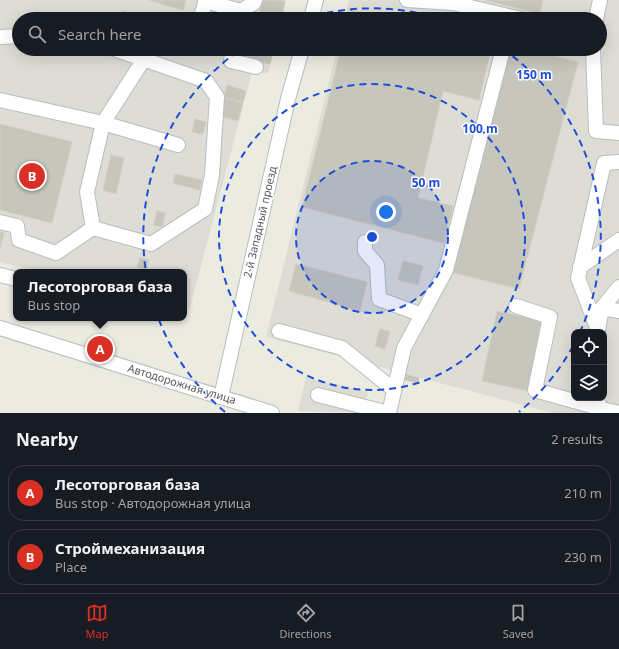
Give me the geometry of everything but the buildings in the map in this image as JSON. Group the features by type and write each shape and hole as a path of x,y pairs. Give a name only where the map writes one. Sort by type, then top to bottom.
{"street":[{"path":"202,12 206,0 233,12"},
{"path":"244,12 254,3 255,0"},
{"path":"313,12 316,0"},
{"path":"407,0 453,3 490,12"},
{"path":"597,12 600,0"},
{"path":"0,37 12,36"},
{"path":"93,228 151,244 205,209 212,174 217,96 206,81 135,56"},
{"path":"232,56 231,61 256,67"},
{"name":"2-й Западный проезд","path":"222,397 288,99 300,56"},
{"path":"318,395 389,413 404,348 446,270 501,56"},
{"path":"593,56 596,131 619,133"},
{"path":"93,228 87,192 103,123 144,59"},
{"path":"0,100 103,123 178,146"},
{"path":"597,329 578,278 604,163 619,162"},
{"path":"0,222 17,226 19,240 56,254 93,228"},
{"path":"580,267 619,240"},
{"path":"365,242 365,251 378,265 379,299 422,315"},
{"path":"0,275 13,278"},
{"path":"598,329 602,308 619,286"},
{"path":"516,306 550,317 535,390 598,403 619,413"},
{"path":"602,308 619,311"},
{"name":"Автодорожная улица","path":"0,328 272,413"},
{"path":"279,331 342,348 394,390"}],"shaded area":[{"path":"0,0 286,0 283,12 12,12 12,56 272,56 268,73 252,72 190,308 187,308 187,269 29,269 0,262"},
{"path":"349,0 619,0 619,413 553,413 266,337 335,56 607,56 607,12 346,12"},
{"path":"306,377 368,392 362,413 298,411"}],"place":[{"name":"Строймеханизация","path":"32,176"},
{"name":"Лесоторговая база","path":"100,349"}]}
